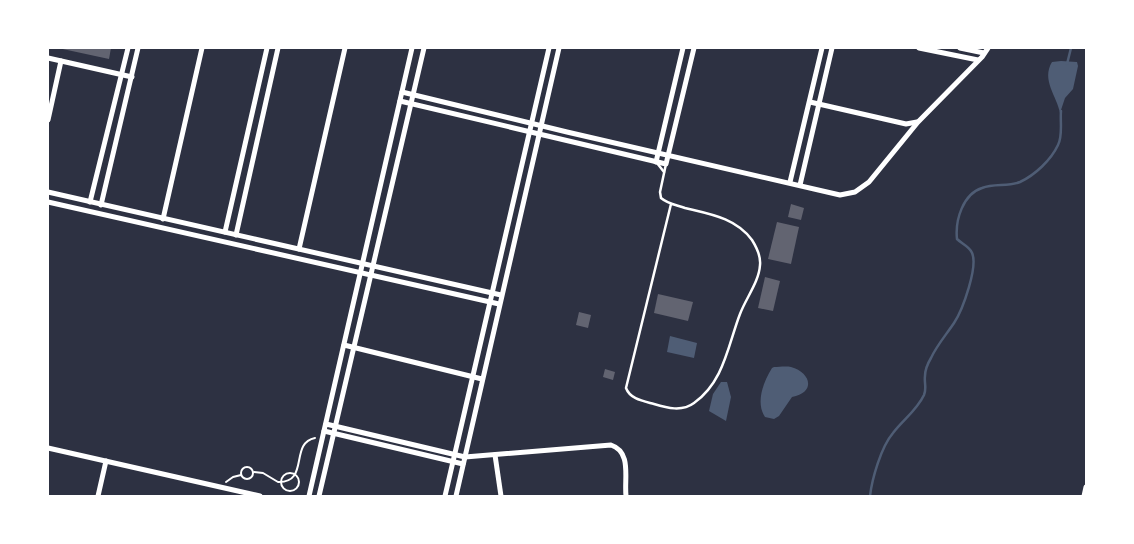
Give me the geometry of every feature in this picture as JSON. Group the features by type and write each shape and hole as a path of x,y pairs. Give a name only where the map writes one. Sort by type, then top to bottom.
{"street":[{"path":"90,202 128,48"},
{"path":"101,205 138,48"},
{"path":"163,219 202,48"},
{"path":"225,232 267,48"},
{"path":"236,235 278,48"},
{"path":"298,249 345,48"},
{"path":"309,496 412,48"},
{"path":"319,496 424,48"},
{"path":"445,496 549,48"},
{"path":"456,496 501,295 560,48"},
{"path":"656,162 683,48"},
{"path":"400,102 666,164 694,48"},
{"path":"790,182 822,48"},
{"path":"800,185 832,48"},
{"path":"919,48 978,60"},
{"path":"960,48 986,50"},
{"path":"402,92 840,195 855,192 870,182 918,122 986,50"},
{"path":"48,58 132,77"},
{"path":"48,120 61,61"},
{"path":"261,75 271,77"},
{"path":"810,102 906,124 918,122"},
{"path":"48,192 501,295"},
{"path":"48,202 499,304"},
{"path":"344,346 482,379"},
{"path":"326,424 465,457 606,444 622,451 625,458 626,496"},
{"path":"324,431 463,464"},
{"path":"48,448 260,496"},
{"path":"495,454 501,496"},
{"path":"98,496 106,461"},
{"path":"1084,496 1086,487"}],"lane":[{"path":"656,162 664,174"},
{"path":"666,164 660,195 662,199 670,204 719,217 740,228 752,241 759,253 760,262 756,280 740,314 721,370 703,395 693,404 678,409 636,398 630,395 626,388 670,204"}],"path":[{"path":"222,488 231,478 241,474 242,470 246,467 251,468 254,472 263,473 273,480 282,482 289,479 298,469 301,450 305,444 311,439 322,438"},
{"path":"241,474 248,480 253,477 254,472"},
{"path":"286,474 295,474 299,482 294,490 286,489 282,478 286,474"}],"water":[{"path":"1052,62 1077,62 1078,66 1073,89 1065,98 1060,113 1048,75"},
{"path":"670,336 697,343 694,358 667,352"},
{"path":"774,367 789,367 798,370 806,377 808,387 805,391 792,397 779,416 774,419 765,417 762,411 761,398 766,379"},
{"path":"721,382 727,382 731,397 726,421 709,411 713,394"}],"building":[{"path":"58,48 111,48 109,59"},
{"path":"791,204 804,208 801,220 788,217"},
{"path":"777,222 799,227 791,264 768,259"},
{"path":"765,277 780,281 773,311 758,308"},
{"path":"658,294 693,302 688,321 654,313"},
{"path":"579,312 591,315 588,328 576,325"},
{"path":"605,369 615,372 613,380 603,377"}],"waterway":[{"path":"1067,64 1071,48"},
{"path":"870,496 875,472 885,446 893,433 914,410 924,395 925,374 928,364 954,323 969,287 972,276 973,257 970,249 957,239 957,224 965,202 975,191 996,185 1020,182 1042,166 1055,151 1060,141 1061,111"}]}
